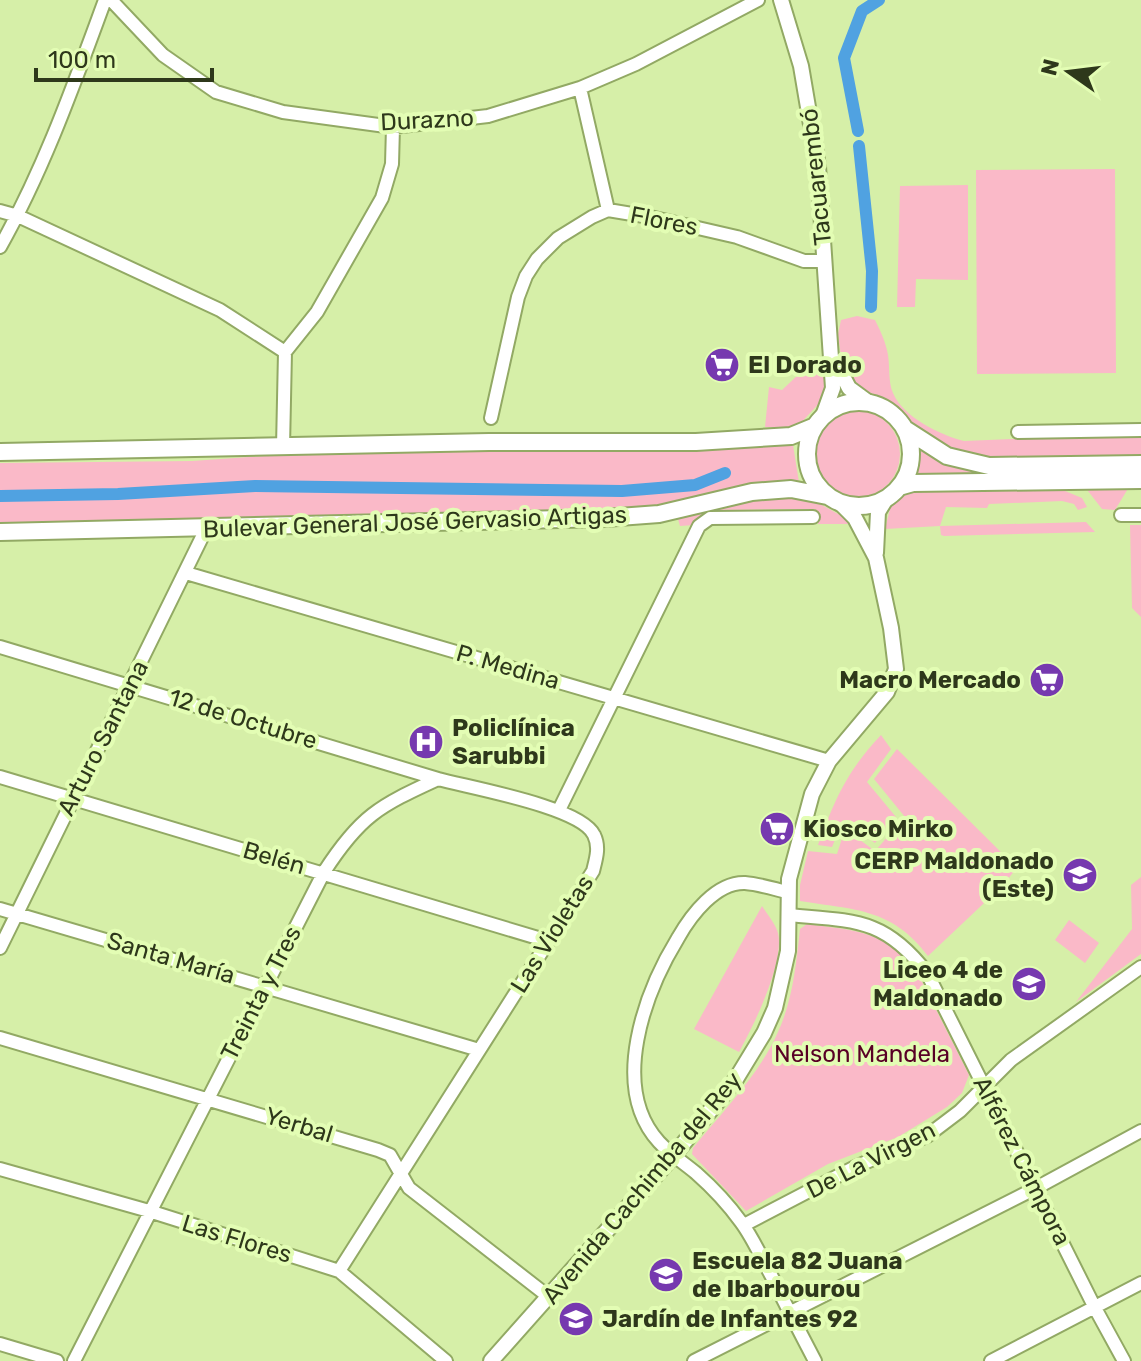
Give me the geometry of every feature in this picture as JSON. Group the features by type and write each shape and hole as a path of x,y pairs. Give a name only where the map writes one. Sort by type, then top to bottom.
{"main road":[{"path":"853,401 868,402 896,416 905,429 911,459 899,487 886,499 871,505 855,506 833,500 816,485 806,456 813,427 824,413 853,401"},
{"path":"0,452 696,442 791,436 813,427"},
{"path":"905,429 947,456 989,466 1141,464"},
{"path":"899,487 913,483 1141,480"},
{"name":"Bulevar General José Gervasio Artigas","path":"0,532 605,518 659,514 752,492 791,489 833,500"}],"street":[{"path":"0,247 18,216 79,72 105,0"},
{"name":"Durazno","path":"111,0 163,55 216,92 283,112 393,127 488,116 580,88 636,64 758,0"},
{"name":"Tacuarembó","path":"781,0 801,66 824,216 833,357 833,388 824,413"},
{"path":"580,88 608,210"},
{"path":"283,447 285,352 317,312 382,198 392,164 393,127"},
{"name":"Flores","path":"491,418 518,297 526,276 537,259 558,238 592,217 608,210 693,226 737,237 804,261 825,261"},
{"path":"0,211 18,216 220,310 285,352"},
{"name":"Tacuarembó","path":"833,357 849,388 868,402"},
{"path":"1018,432 1141,430"},
{"name":"Avenida Cachimba del Rey","path":"491,1361 674,1155 736,1079 764,1033 782,983 788,951 787,892 812,794 829,761 887,692 895,677 891,628 876,558 878,512 886,499"},
{"name":"Avenida Cachimba del Rey","path":"833,500 855,518 876,558"},
{"path":"1121,515 1141,515"},
{"path":"438,779 559,810 699,526 710,518 813,517"},
{"name":"Arturo Santana","path":"0,948 206,529"},
{"name":"P. Medina","path":"186,573 829,761"},
{"name":"12 de Octubre","path":"0,647 438,779"},
{"name":"Belén","path":"0,777 548,941"},
{"name":"Treinta y Tres","path":"74,1361 324,872 341,846 369,814 438,779"},
{"name":"Las Violetas","path":"339,1271 593,871 598,853 596,838 572,815 559,810"},
{"path":"787,892 744,883 724,887 683,929 660,969 639,1031 635,1084 646,1123 659,1142 722,1198 744,1225 815,1361"},
{"name":"Santa María","path":"0,909 479,1050"},
{"name":"Alférez Cámpora","path":"788,915 863,923 898,940 927,973 1124,1361"},
{"name":"De La Virgen","path":"744,1225 855,1167 927,1136 960,1111 1011,1060 1141,967"},
{"name":"Yerbal","path":"0,1038 207,1097 390,1155 409,1188 549,1297"},
{"path":"694,1361 1036,1188 1141,1131"},
{"name":"Las Flores","path":"0,1169 149,1211 339,1271 446,1361"},
{"path":"991,1361 1141,1283"},
{"path":"0,1344 57,1361"}],"green space":[{"path":"1115,169 1116,373 977,374 976,170"},
{"path":"968,185 968,280 916,279 915,307 897,307 900,186"},
{"path":"857,316 875,320 877,324 889,360 891,389 898,402 934,430 964,441 1141,434 1141,457 991,459 943,447 914,427 888,400 856,387 842,363 838,334 841,320"},
{"path":"817,357 826,359 829,387 824,398 799,425 791,428 765,427 769,387 782,390"},
{"path":"856,410 873,414 887,423 896,437 900,454 896,471 887,485 873,494 856,498 839,494 825,485 816,471 812,454 816,437 825,423 839,414"},
{"path":"793,445 799,482 745,486 658,509 0,524 0,463 192,461 308,453"},
{"path":"918,446 942,460 1141,469 1141,472 913,475"},
{"path":"1129,487 1115,510 1102,509 1088,491 1088,488"},
{"path":"913,489 1065,491 1082,498 1087,507 1078,510 1074,504 1062,501 989,504 987,508 946,507 940,526 885,529 891,505"},
{"path":"778,494 813,500 856,524 818,524 815,509 715,510 700,516 694,525 680,526 678,519 726,502"},
{"path":"1086,522 1095,532 944,536 941,535 940,526"},
{"path":"1130,525 1141,525 1141,617 1132,608"},
{"path":"881,735 891,749 867,782 896,817 875,843 843,820 832,847 818,845 843,786"},
{"path":"897,749 1017,868 928,956 901,928 886,920 855,910 800,901 800,885 808,851 837,854 845,829 875,851 905,817 874,779"},
{"path":"1141,877 1141,954 1076,1002 1132,929 1131,885"},
{"path":"762,906 778,933 777,960 766,994 739,1052 694,1029"},
{"path":"1069,920 1099,943 1085,963 1055,940"},
{"name":"Nelson Mandela","path":"807,924 869,935 906,960 918,974 969,1075 962,1093 947,1107 898,1137 828,1164 746,1211 692,1154 693,1148 739,1093 770,1048 783,1020 790,994 800,929"}],"waterway":[{"path":"858,131 844,58 862,11 879,0"},
{"path":"859,146 872,271 871,307"},
{"path":"0,496 118,494 255,486 622,491 695,485 725,473"}],"place":[{"name":"El Dorado","path":"722,365"},
{"name":"Macro Mercado","path":"1047,680"},
{"name":"Policlínica Sarubbi","path":"426,742"},
{"name":"Kiosco Mirko","path":"777,829"},
{"name":"CERP Maldonado (Este)","path":"1080,875"},
{"name":"Liceo 4 de Maldonado","path":"1029,984"},
{"name":"Escuela 82 Juana de Ibarbourou","path":"666,1275"},
{"name":"Jardín de Infantes 92","path":"576,1319"}]}
